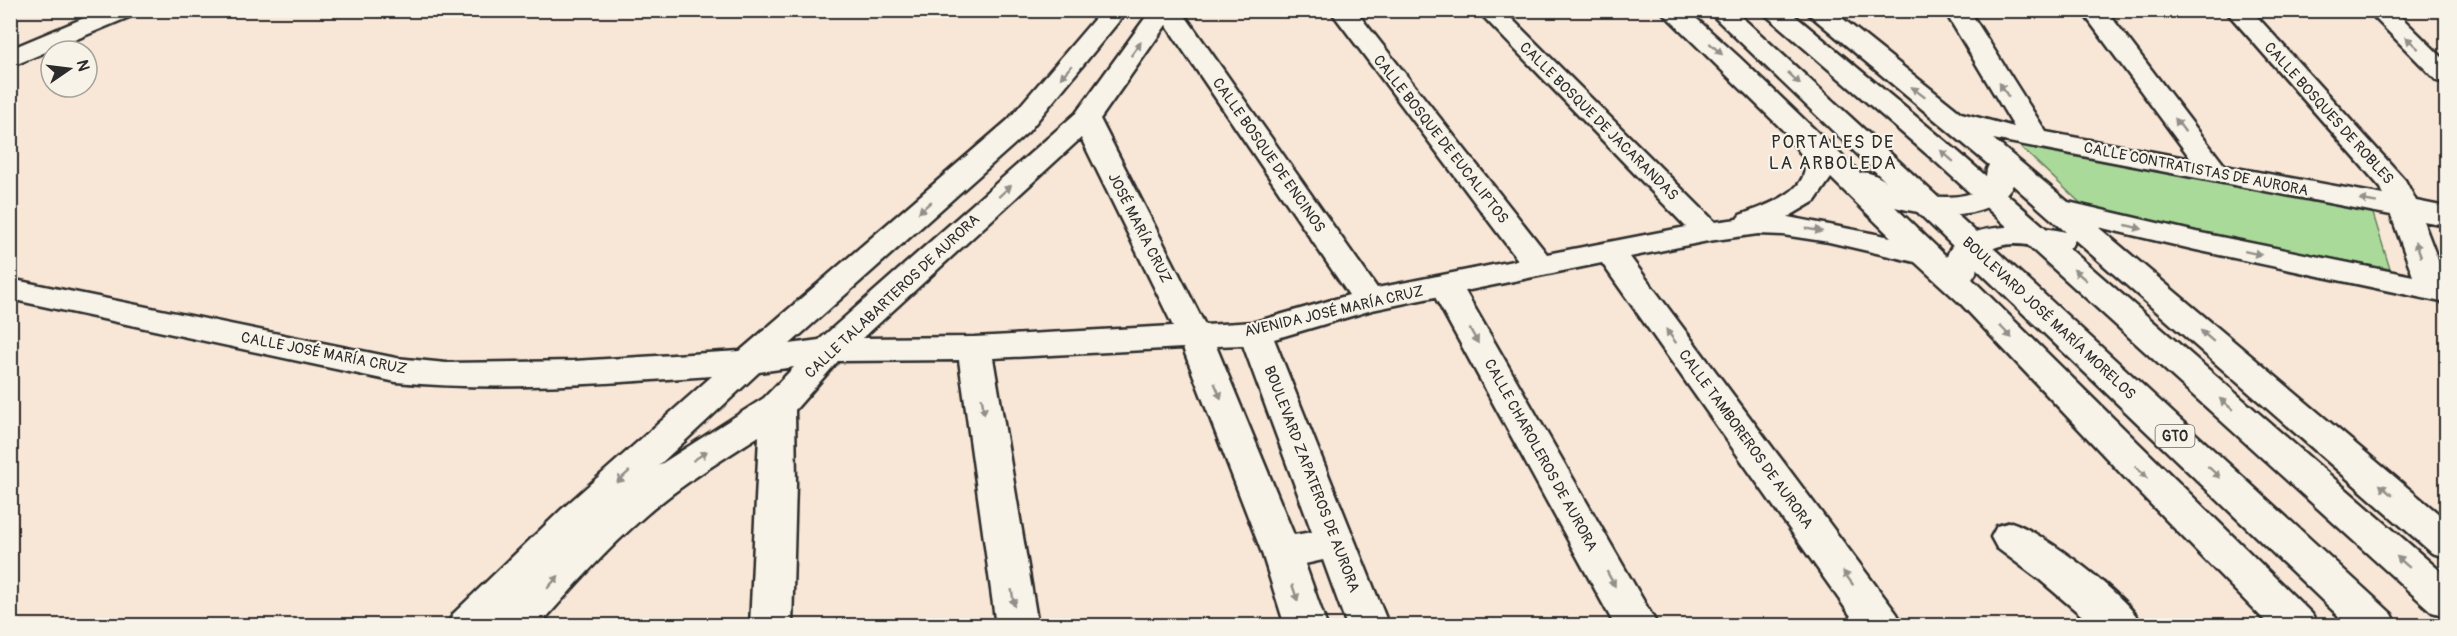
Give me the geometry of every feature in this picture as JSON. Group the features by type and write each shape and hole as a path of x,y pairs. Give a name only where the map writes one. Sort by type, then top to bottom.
{"street":[{"path":"10,59 125,10"},
{"path":"468,626 576,519 749,362 1018,126 1072,65 1116,10"},
{"name":"CALLE TALABARTEROS DE AURORA","path":"513,626 578,554 633,504 683,467 777,407 829,350 1086,119 1166,10"},
{"name":"CALLE BOSQUE DE ENCINOS","path":"1166,10 1370,300"},
{"name":"CALLE BOSQUE DE EUCALIPTOS","path":"1342,10 1540,267"},
{"name":"CALLE BOSQUE DE JACARANDAS","path":"1489,10 1721,229"},
{"path":"1672,10 1730,62 1829,161 1972,297 2141,471 2298,626"},
{"name":"BOULEVARD JOSÉ MARÍA MORELOS","path":"1719,10 2377,626"},
{"path":"1772,10 1990,195 2446,600"},
{"path":"1816,10 1980,142 2446,542"},
{"path":"1956,10 2036,139"},
{"path":"2093,10 2215,172"},
{"name":"CALLE BOSQUES DE ROBLES","path":"2237,10 2395,186 2440,292"},
{"path":"2379,10 2446,75"},
{"name":"CALLE CONTRATISTAS DE AURORA","path":"1948,115 2004,134 2446,216"},
{"name":"JOSÉ MARÍA CRUZ","path":"1086,119 1195,337"},
{"name":"AVENIDA JOSÉ MARÍA CRUZ","path":"1721,229 1787,206 1813,184 1819,165 1816,154 1791,123"},
{"path":"1980,142 1998,161 2002,170 2002,180 1990,195"},
{"path":"1829,161 1892,197 1929,205 1965,204 1990,195 2440,292"},
{"name":"AVENIDA JOSÉ MARÍA CRUZ","path":"749,362 829,350 974,348 1255,333 1370,300 1721,229 1758,225 1806,228 1926,255"},
{"path":"1972,297 1960,272 1963,254 1972,246 1999,236 2034,235 2081,246 2125,266"},
{"path":"2152,289 2145,273 2146,264 2152,255 2167,245 2196,241"},
{"name":"CALLE TAMBOREROS DE AURORA","path":"1610,252 1882,626"},
{"name":"CALLE CHAROLEROS DE AURORA","path":"1445,285 1637,626"},
{"name":"CALLE JOSÉ MARÍA CRUZ","path":"18,297 351,362 416,372 486,375 574,373 749,362"},
{"name":"BOULEVARD ZAPATEROS DE AURORA","path":"1255,333 1368,626"},
{"path":"1195,337 1282,553 1306,626"},
{"path":"974,348 1017,626"},
{"path":"771,626 777,483 777,407"},
{"path":"2011,537 2087,593 2122,626"},
{"path":"1282,553 1337,542"}],"green space":[{"path":"2011,138 2370,204 2390,269 2090,212"}],"district":[{"name":"PORTALES DE LA ARBOLEDA","path":"1833,152"}]}
